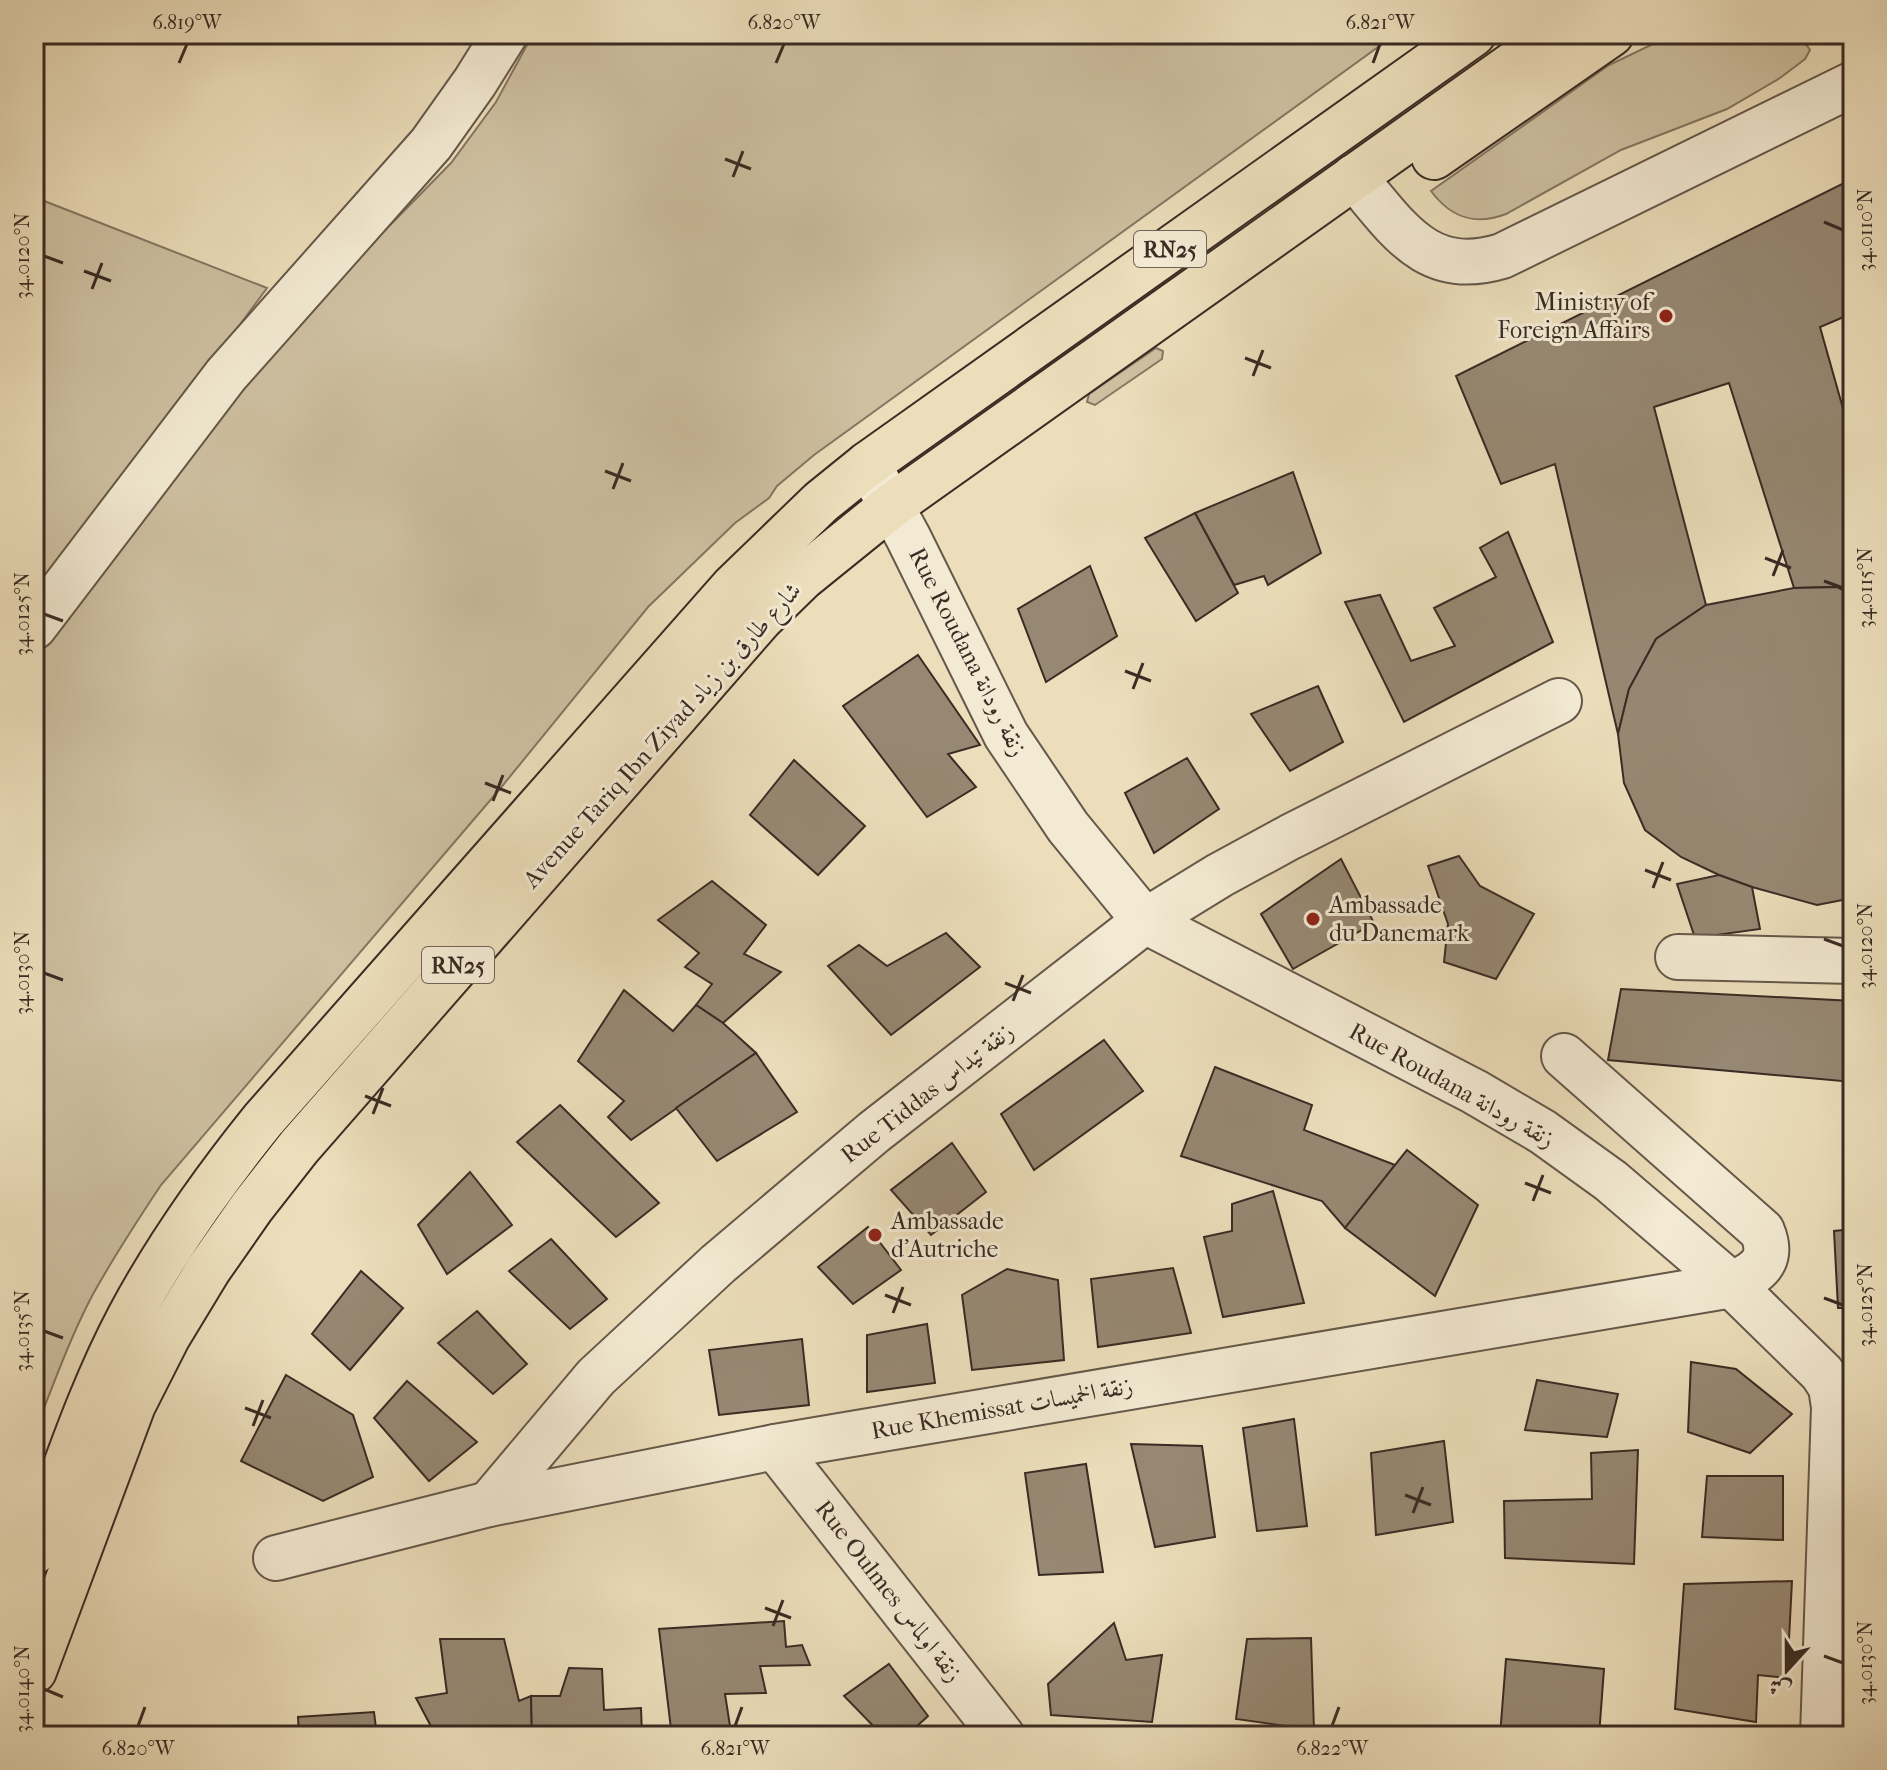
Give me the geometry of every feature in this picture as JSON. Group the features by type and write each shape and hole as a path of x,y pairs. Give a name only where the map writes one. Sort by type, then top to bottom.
{"main road":[{"name":"Avenue Tariq Ibn Ziyad شارع طارق بن زياد","path":"34,1552 95,1391 128,1318 168,1248 213,1182 263,1120 733,587 809,513 868,464 1473,34"},
{"name":"Avenue Tariq Ibn Ziyad شارع طارق بن زياد","path":"34,1671 133,1405 168,1336 208,1270 299,1147 761,618 802,578 891,506 1556,34"},
{"path":"1356,175 1386,180 1413,172 1611,34"}],"street":[{"path":"34,627 216,386 431,144 505,34"},
{"path":"1356,175 1399,230 1424,251 1454,262 1487,260 1516,249 1853,84"},
{"name":"Rue Roudana زنقة رودانة","path":"868,464 1006,735 1068,827 1145,921 1461,1085 1543,1132 1611,1181 1732,1285 1822,1373 1831,1387 1834,1407 1823,1736"},
{"name":"Rue Tiddas زنقة تيداس","path":"489,1504 596,1377 718,1264 874,1132 1145,921 1290,837 1559,701"},
{"path":"1678,957 1853,961"},
{"path":"1564,1056 1762,1231 1768,1251 1762,1264 1754,1274 1732,1285"},
{"name":"Rue Khemissat زنقة الخميسات","path":"276,1558 489,1504 775,1447 1732,1285"},
{"name":"Rue Oulmes زنقة اولماس","path":"775,1447 1002,1736"}],"shaded area":[{"path":"533,34 1396,34 814,455 777,486 769,498 735,523 648,607 499,790 161,1185 92,1296 34,1434 34,648 295,322 451,163 496,102"},
{"path":"1689,34 1773,34 1802,42 1810,50 1805,59 1780,78 1727,109 1621,150 1506,214 1484,219 1464,217 1447,208 1431,191 1609,65 1655,43"},
{"path":"34,197 267,288 34,603"},
{"path":"1156,348 1163,351 1162,359 1095,405 1087,402 1089,394"}],"building":[{"path":"1842,184 1853,206 1853,313 1820,327 1853,444 1853,595 1837,587 1794,588 1729,383 1654,407 1706,605 1656,639 1629,689 1618,734 1555,464 1501,484 1456,376"},
{"path":"1293,472 1321,553 1268,585 1264,576 1234,585 1195,513"},
{"path":"1195,513 1238,593 1196,621 1145,538"},
{"path":"1508,532 1553,642 1404,722 1345,602 1380,595 1411,661 1455,646 1434,608 1496,577 1480,548"},
{"path":"1090,566 1117,636 1046,682 1018,609"},
{"path":"1837,587 1853,595 1853,898 1817,905 1719,875 1681,857 1645,830 1624,783 1618,734 1629,689 1656,639 1706,605 1794,588"},
{"path":"918,655 980,745 948,754 976,787 927,817 843,706"},
{"path":"1318,686 1343,742 1290,771 1251,714"},
{"path":"1187,758 1219,809 1154,853 1125,793"},
{"path":"794,760 865,826 818,875 750,815"},
{"path":"1459,856 1480,886 1534,914 1496,979 1444,962 1448,924 1428,866"},
{"path":"1341,859 1374,923 1293,969 1261,914"},
{"path":"1719,875 1752,887 1760,929 1695,938 1677,884"},
{"path":"712,881 766,925 744,954 781,972 723,1023 696,1005 712,984 685,967 699,953 658,920"},
{"path":"946,933 980,967 891,1035 828,966 859,945 887,966"},
{"path":"1621,989 1853,1001 1853,1082 1608,1060"},
{"path":"624,990 673,1031 696,1005 723,1023 756,1053 631,1140 608,1117 624,1101 578,1061"},
{"path":"1104,1040 1143,1091 1034,1170 1001,1114"},
{"path":"756,1053 797,1112 717,1161 676,1108"},
{"path":"1215,1067 1312,1105 1304,1130 1395,1165 1345,1228 1322,1201 1181,1156"},
{"path":"560,1105 659,1203 616,1237 517,1142"},
{"path":"952,1143 986,1192 931,1235 891,1190"},
{"path":"1407,1150 1478,1205 1435,1296 1345,1228"},
{"path":"470,1172 512,1225 447,1274 418,1225"},
{"path":"1273,1191 1304,1303 1223,1317 1204,1237 1232,1231 1232,1204"},
{"path":"868,1227 901,1270 853,1304 818,1267"},
{"path":"1853,1229 1853,1308 1838,1308 1834,1231"},
{"path":"551,1239 607,1299 570,1329 509,1271"},
{"path":"1173,1268 1191,1333 1098,1347 1091,1279"},
{"path":"1007,1269 1058,1280 1064,1360 972,1370 962,1295"},
{"path":"361,1271 403,1308 350,1370 312,1334"},
{"path":"477,1311 527,1364 493,1394 438,1343"},
{"path":"927,1324 935,1383 867,1392 867,1335"},
{"path":"802,1339 809,1405 719,1415 709,1350"},
{"path":"1691,1362 1736,1369 1792,1414 1750,1453 1688,1432"},
{"path":"286,1375 353,1415 373,1477 323,1501 241,1461"},
{"path":"1537,1380 1618,1394 1607,1437 1525,1430"},
{"path":"407,1381 477,1442 429,1481 374,1418"},
{"path":"1294,1419 1307,1526 1257,1531 1243,1428"},
{"path":"1444,1441 1453,1522 1376,1535 1371,1453"},
{"path":"1131,1444 1202,1446 1215,1537 1155,1547"},
{"path":"1638,1450 1634,1564 1505,1558 1504,1501 1592,1499 1591,1453"},
{"path":"1086,1464 1103,1572 1039,1575 1025,1473"},
{"path":"1707,1476 1783,1476 1783,1540 1702,1537"},
{"path":"1792,1581 1787,1678 1758,1675 1756,1722 1675,1709 1684,1584"},
{"path":"784,1621 786,1647 802,1645 810,1665 760,1666 766,1693 725,1694 730,1726 671,1729 659,1629"},
{"path":"1114,1623 1126,1660 1162,1655 1152,1722 1051,1715 1048,1684"},
{"path":"1311,1638 1314,1730 1236,1719 1247,1639"},
{"path":"440,1639 504,1639 519,1701 531,1696 532,1736 389,1736 433,1730 416,1698 447,1693"},
{"path":"1506,1659 1604,1669 1599,1736 1500,1736"},
{"path":"889,1664 928,1716 906,1736 883,1736 844,1696"},
{"path":"569,1668 602,1669 604,1710 641,1708 642,1736 532,1736 531,1696 560,1696"},
{"path":"374,1712 377,1736 299,1736 298,1717"}],"place":[{"name":"Ministry of Foreign Affairs","path":"1666,316"},
{"name":"Ambassade du Danemark","path":"1313,919"},
{"name":"Ambassade d'Autriche","path":"875,1235"}]}
